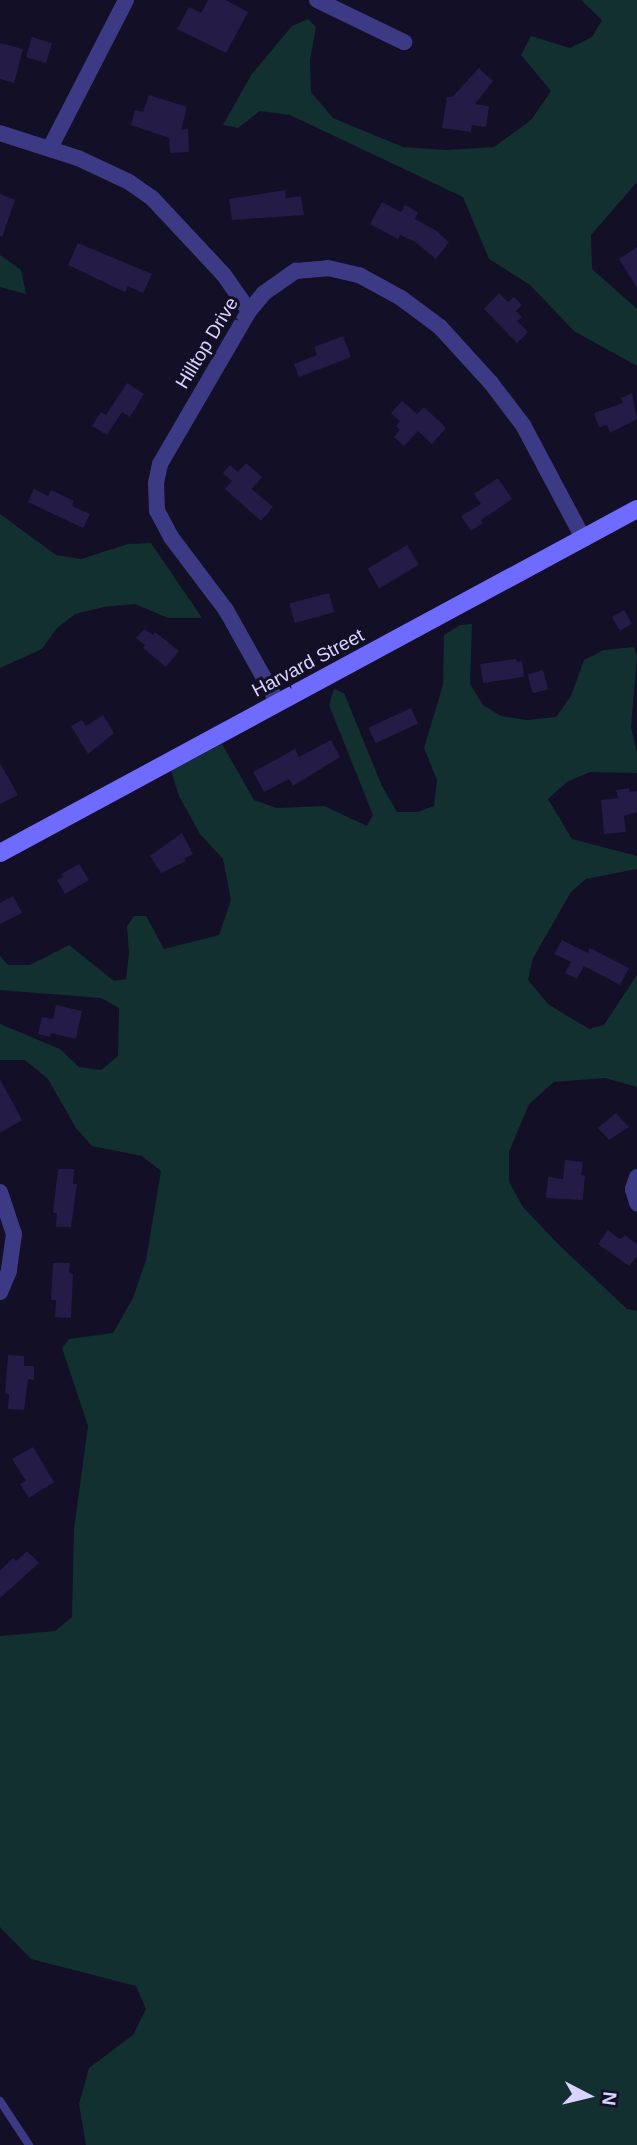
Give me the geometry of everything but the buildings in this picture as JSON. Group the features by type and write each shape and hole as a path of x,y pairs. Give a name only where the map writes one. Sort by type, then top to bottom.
{"main road":[{"name":"Harvard Street","path":"0,853 637,509"}],"street":[{"path":"50,148 125,0"},
{"path":"317,0 404,42"},
{"path":"0,133 50,148 128,181 152,198 224,275 249,311"},
{"name":"Hilltop Drive","path":"278,703 226,610 171,537 157,511 156,483 160,464 249,311 278,282 296,271 313,267 359,275 419,311 464,352 523,425 583,538"},
{"path":"637,1177 633,1189 637,1203"},
{"path":"0,1192 14,1234 9,1271 0,1292"}],"lane":[{"path":"0,2101 29,2145"}],"green space":[{"path":"581,0 637,0 637,182 591,235 592,269 637,309 637,366 574,331 530,285 489,259 463,197 290,115 260,111 238,128 223,125 251,75 292,26 308,19 316,27 310,60 311,92 333,118 403,147 446,150 494,147 531,120 551,91 521,55 531,36 570,48 592,37 602,20"},
{"path":"0,255 21,270 26,294 0,287"},
{"path":"0,514 56,555 81,559 128,544 151,543 202,618 168,618 135,604 104,607 75,614 56,629 42,649 0,668"},
{"path":"472,624 470,684 483,705 501,716 527,720 556,717 571,696 584,660 604,650 634,647 637,656 631,727 637,752 637,773 590,772 567,782 548,799 572,839 637,856 637,869 586,879 571,892 533,958 528,980 548,1004 589,1029 604,1025 637,975 637,1087 605,1078 554,1082 529,1104 509,1152 509,1182 523,1207 558,1244 627,1309 637,1311 637,2145 86,2145 79,2104 89,2068 133,2035 146,2009 136,1986 31,1959 0,1927 0,1636 55,1631 72,1617 74,1529 88,1426 62,1348 69,1339 113,1333 133,1298 146,1260 161,1171 142,1156 92,1146 76,1128 48,1079 25,1060 0,1060 0,1024 60,1049 79,1067 101,1070 118,1056 119,1008 101,998 0,990 0,956 8,965 30,965 69,945 114,981 126,979 129,954 127,926 134,916 146,916 164,949 219,935 231,900 223,859 200,834 179,796 171,771 222,744 254,800 277,808 324,806 367,826 373,815 329,705 334,689 344,693 382,786 397,812 418,812 434,806 437,780 424,748 443,685 444,635 460,625"}]}
